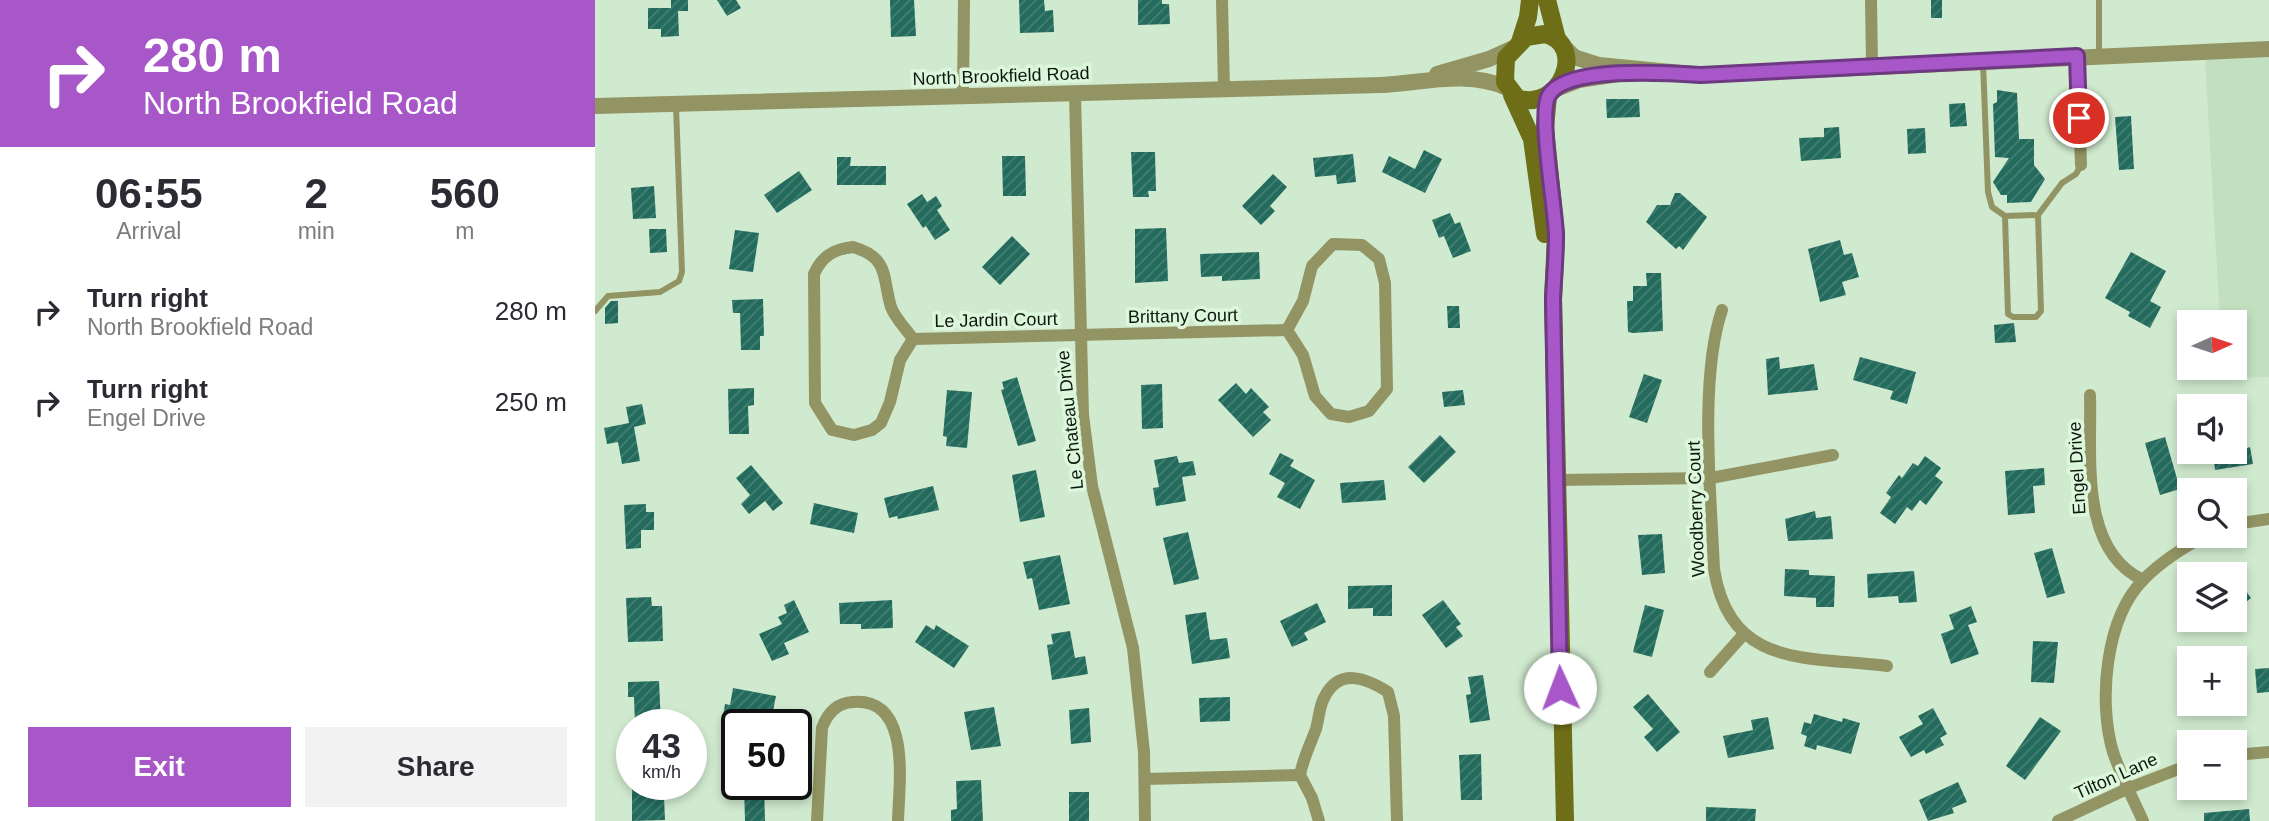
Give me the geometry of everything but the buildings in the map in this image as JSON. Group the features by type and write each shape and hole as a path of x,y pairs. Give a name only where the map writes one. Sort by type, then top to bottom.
{"main road":[{"path":"1530,0 1528,17 1504,65 1510,91 1527,124 1535,156 1553,299"},
{"path":"1546,0 1561,44 1565,67 1552,92 1545,128 1556,236 1553,299 1565,821"},
{"path":"1516,45 1535,35 1561,44"},
{"path":"1510,91 1524,101 1552,92"}],"street":[{"path":"963,96 964,0"},
{"path":"1222,0 1224,89"},
{"path":"1871,0 1872,65"},
{"path":"1561,44 1584,61 1648,71 1701,75 1872,65 2269,49"},
{"name":"North Brookfield Road","path":"1408,83 1489,59 1516,45"},
{"path":"2077,56 2081,165"},
{"path":"1552,92 1593,76 1648,71"},
{"name":"North Brookfield Road","path":"595,106 1482,80 1510,91"},
{"name":"Le Chateau Drive","path":"1075,94 1083,415 1092,486 1133,649 1145,779 1145,821"},
{"path":"1333,244 1362,245 1379,259 1385,283 1387,389 1369,411 1349,417 1331,414 1321,406 1315,396 1303,355 1287,330 1303,301 1312,266 1333,244"},
{"name":"Le Jardin Court","path":"853,247 876,258 884,269 891,308 913,339 900,360 887,413 881,423 872,430 854,435 832,430 825,423 815,403 813,285 819,262 830,253 853,247"},
{"name":"Woodberry Court","path":"1723,310 1711,357 1711,478 1718,592 1727,611 1744,634 1781,655 1807,661 1887,666"},
{"name":"Brittany Court","path":"1079,335 1287,330"},
{"name":"Le Jardin Court","path":"913,339 1079,335"},
{"name":"Engel Drive","path":"2091,394 2094,501 2104,538 2117,559 2133,576 2143,580"},
{"path":"1559,480 1711,478 1833,455"},
{"path":"2247,522 2269,519"},
{"path":"2143,821 2113,752 2107,721 2108,663 2115,635 2143,580 2184,548"},
{"path":"1710,672 1744,634"},
{"path":"1319,821 1312,798 1300,775 1324,695 1343,679 1367,679 1388,692 1394,716 1397,821"},
{"path":"817,821 822,728 827,716 836,707 861,702 885,712 896,735 898,821"},
{"path":"2247,754 2269,752"},
{"name":"Tilton Lane","path":"2058,821 2129,788 2177,770"},
{"path":"1145,779 1300,775"}],"lane":[{"path":"2099,0 2099,56"},
{"path":"1983,61 1988,192 1992,207 2005,216 2038,215"},
{"path":"595,311 608,296 660,292 679,281 682,272 675,104"},
{"path":"2005,216 2008,314 2013,317 2036,317 2041,311 2038,215 2062,183 2076,174 2081,165"}],"shaded area":[{"path":"2269,57 2269,377 2247,377 2247,310 2219,310 2205,60"}],"route":[{"path":"1560,688 1559,480 1553,299 1556,236 1545,128 1548,96 1568,83 1593,76 1648,71 1701,75 2077,56 2079,118"}]}
